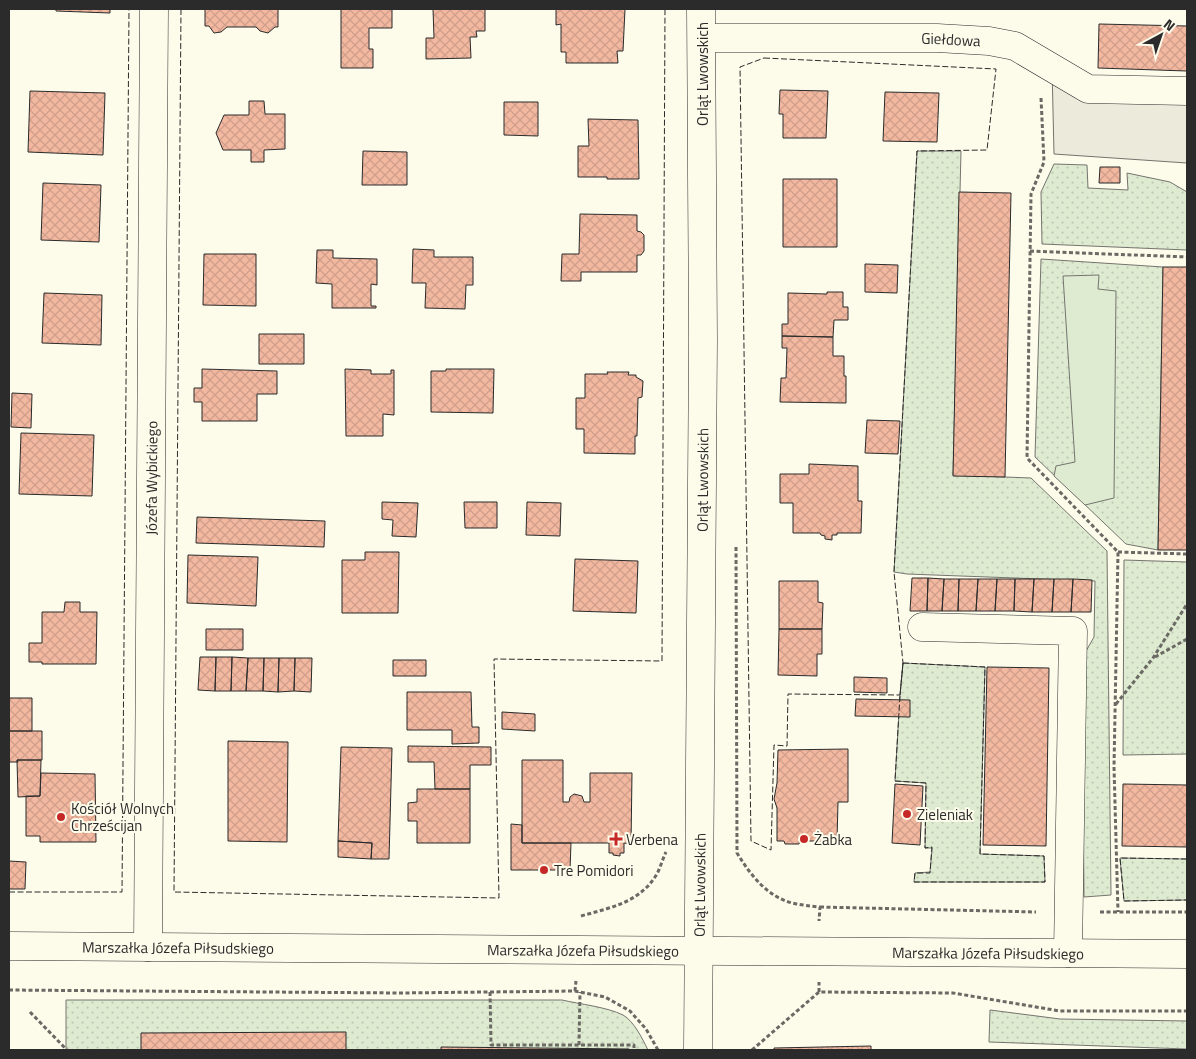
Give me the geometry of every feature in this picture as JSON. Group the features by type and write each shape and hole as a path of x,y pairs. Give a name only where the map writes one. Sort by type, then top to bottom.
{"street":[{"name":"Józefa Wybickiego","path":"148,947 154,9"},
{"name":"Orląt Lwowskich","path":"698,1050 702,350 701,9"},
{"name":"Giełdowa","path":"702,38 946,39 989,42 1014,46 1088,89 1187,91"},
{"path":"922,627 1073,631 1068,953"},
{"name":"Marszałka Józefa Piłsudskiego","path":"9,946 401,950 819,950 1187,954"}],"path":[{"path":"1039,60 1044,162 1031,194 1027,458 1118,552 1187,554"},
{"path":"1030,251 1187,257"},
{"path":"1118,552 1114,767 1118,912"},
{"path":"1115,704 1153,658 1187,604"},
{"path":"1153,658 1187,639"},
{"path":"580,916 619,906 638,896 656,877 666,851"},
{"path":"737,853 746,868 764,889 790,902 820,907 1009,913 1187,912"},
{"path":"819,950 820,907"},
{"path":"9,990 580,992 605,998 630,1011 646,1029 658,1050"},
{"path":"490,992 491,1045 634,1045 634,1050"},
{"path":"579,1045 580,992"},
{"path":"752,1050 819,992 953,992 1060,1011 1187,1011"},
{"path":"30,1012 67,1050"}],"green space":[{"path":"917,151 961,151 953,475 1031,478 1107,551 1111,895 1084,897 1082,658 1094,637 1095,581 894,572"},
{"path":"1054,164 1087,165 1088,188 1128,190 1127,173 1170,182 1187,192 1187,250 1042,244 1041,192"},
{"path":"1041,259 1163,267 1158,550 1126,544 1035,457"},
{"path":"1099,275 1098,289 1116,291 1114,498 1085,505 1054,476 1056,466 1075,462 1063,276"},
{"path":"1124,560 1187,562 1187,754 1123,755"},
{"path":"903,663 985,667 980,854 1044,856 1045,882 914,882 915,873 930,872 932,848 925,848 926,783 895,781"},
{"path":"1120,858 1187,859 1187,900 1124,901"},
{"path":"66,1000 562,1000 601,1008 623,1015 634,1026 648,1050 66,1050"},
{"path":"990,1010 1060,1019 1187,1021 1187,1049 989,1042"}],"shaded area":[{"path":"1052,67 1088,89 1187,91 1187,163 1054,154"}],"building":[{"path":"56,9 110,9 110,13 56,11"},
{"path":"205,9 278,9 278,27 275,27 268,33 260,31 256,27 227,27 221,32 214,33 209,26 205,26"},
{"path":"341,9 392,9 392,28 369,28 369,49 373,49 373,68 341,68"},
{"path":"433,9 485,9 485,31 476,31 477,37 470,37 471,58 426,59 426,38 434,38"},
{"path":"556,9 625,9 623,51 617,51 618,63 566,63 566,52 561,52 561,24 556,25"},
{"path":"1099,24 1187,26 1187,71 1098,68"},
{"path":"780,90 828,91 826,138 783,138 783,114 779,114"},
{"path":"30,91 105,93 103,155 28,152"},
{"path":"885,92 939,93 937,142 883,141"},
{"path":"249,101 264,101 265,114 285,114 285,149 264,150 264,162 251,162 251,150 223,150 216,133 224,115 249,115"},
{"path":"504,102 538,102 538,136 504,135"},
{"path":"588,119 638,120 639,179 578,177 578,146 589,146"},
{"path":"363,151 407,152 407,185 362,185"},
{"path":"1100,167 1120,167 1120,183 1099,183"},
{"path":"783,179 837,179 837,247 783,247"},
{"path":"43,183 101,185 99,242 41,240"},
{"path":"959,192 1011,193 1005,477 953,476"},
{"path":"580,214 637,215 637,231 644,235 644,251 641,255 637,255 637,272 581,272 581,281 561,281 562,254 579,254"},
{"path":"413,249 434,250 434,257 473,257 473,285 466,285 465,309 425,308 426,283 412,283"},
{"path":"317,250 333,250 333,258 377,259 377,285 371,284 371,306 376,306 376,308 332,308 332,284 316,283"},
{"path":"204,254 256,254 256,306 203,305"},
{"path":"865,264 898,265 897,293 865,292"},
{"path":"1163,267 1187,267 1187,550 1158,550"},
{"path":"827,292 843,292 843,307 848,307 848,320 834,320 833,337 782,336 782,324 788,324 788,293 827,294"},
{"path":"44,293 102,295 101,345 42,343"},
{"path":"259,334 304,334 304,364 259,364"},
{"path":"782,336 833,337 833,356 844,356 846,403 780,402 781,378 786,378 787,348 782,348"},
{"path":"202,369 277,371 277,394 257,394 257,421 202,421 202,402 194,402 194,388 202,388"},
{"path":"345,369 371,370 371,374 391,374 391,370 394,370 394,415 383,414 383,436 346,436"},
{"path":"446,369 494,369 493,413 431,412 431,371 446,371"},
{"path":"607,372 629,372 628,375 636,375 636,377 643,381 642,397 638,398 635,454 584,453 584,429 576,429 576,398 585,398 585,374 608,374"},
{"path":"12,393 32,394 31,428 11,427"},
{"path":"867,420 900,421 898,454 865,453"},
{"path":"21,433 94,435 92,496 19,494"},
{"path":"809,464 858,466 858,501 862,501 861,533 837,533 837,535 832,535 832,540 825,539 825,536 820,533 793,533 793,503 780,503 780,474 809,474"},
{"path":"382,502 418,503 416,537 392,536 393,520 382,519"},
{"path":"464,502 497,502 497,528 465,528"},
{"path":"527,502 561,503 560,536 526,535"},
{"path":"197,517 325,521 324,547 196,543"},
{"path":"365,552 399,552 398,613 342,613 342,560 365,560"},
{"path":"188,555 258,557 256,606 187,603"},
{"path":"575,559 638,561 636,613 573,611"},
{"path":"912,578 928,578 927,611 910,611"},
{"path":"928,578 944,579 942,611 927,611"},
{"path":"944,579 959,579 958,611 942,611"},
{"path":"959,579 978,579 976,611 958,611"},
{"path":"978,579 997,579 995,611 976,611"},
{"path":"997,579 1015,579 1014,611 995,611"},
{"path":"1015,579 1034,579 1032,612 1014,611"},
{"path":"1034,579 1054,579 1052,612 1032,612"},
{"path":"1054,579 1073,579 1071,612 1052,612"},
{"path":"1073,579 1092,580 1091,612 1071,612"},
{"path":"779,581 818,581 818,602 823,603 822,629 779,629"},
{"path":"65,602 80,602 80,612 97,612 96,664 42,664 42,662 29,662 29,643 42,643 42,612 64,612"},
{"path":"206,629 243,629 243,650 206,650"},
{"path":"779,629 822,629 822,654 817,654 817,676 778,675"},
{"path":"200,657 216,657 215,691 198,690"},
{"path":"216,657 232,657 231,691 215,691"},
{"path":"232,657 248,658 246,691 231,691"},
{"path":"248,658 264,658 263,691 246,691"},
{"path":"264,658 279,658 278,692 263,691"},
{"path":"279,658 295,658 294,691 278,692"},
{"path":"295,658 312,658 311,692 294,691"},
{"path":"393,660 426,660 426,676 393,676"},
{"path":"987,667 1049,668 1046,846 983,845"},
{"path":"854,677 887,678 887,693 854,692"},
{"path":"407,692 471,692 472,727 479,727 479,743 452,744 452,730 407,730"},
{"path":"9,698 32,698 32,731 9,731"},
{"path":"856,699 910,700 910,717 855,716"},
{"path":"502,712 535,714 535,731 502,729"},
{"path":"9,731 42,731 42,760 17,760 18,762 9,762"},
{"path":"228,741 288,742 287,842 228,841"},
{"path":"408,746 491,747 491,765 470,765 470,789 435,789 434,762 408,762"},
{"path":"341,747 392,748 389,859 371,859 372,843 338,841"},
{"path":"848,749 848,802 838,802 837,841 830,841 830,844 800,841 799,844 785,844 784,841 777,841 777,808 774,799 777,783 778,750"},
{"path":"17,760 41,760 40,796 18,797"},
{"path":"522,760 563,760 563,802 569,802 570,797 574,794 582,796 584,802 590,802 590,773 632,773 631,844 624,843 624,853 620,853 620,856 609,853 609,843 522,843"},
{"name":"Kościół Wolnych Chrześcijan","path":"41,773 95,774 96,842 40,842 40,836 26,836 26,796 40,796"},
{"name":"Zieleniak","path":"895,784 923,786 920,845 892,843"},
{"path":"1123,784 1187,785 1187,847 1122,846"},
{"path":"417,789 470,789 470,843 417,843 417,821 408,821 408,803 417,802"},
{"path":"511,824 522,825 522,843 571,843 570,870 511,870"},
{"path":"338,841 372,843 371,859 338,857"},
{"path":"9,861 26,862 25,889 9,889"},
{"path":"346,1032 346,1050 141,1050 141,1033"},
{"path":"871,1046 871,1050 774,1050 774,1048"},
{"path":"441,1047 629,1049 629,1050 441,1050"}],"fence":[{"path":"9,892 122,892 129,9"},
{"path":"181,9 174,892 499,898 494,659 662,661 665,9"},
{"path":"764,58 996,69 987,150 917,151 894,572 903,663 900,695 788,694 787,746 774,745 771,850 751,841 740,67 764,58"},
{"path":"903,663 985,667 980,854 1044,856 1045,882 914,882 915,873 930,873 932,847 925,848 926,783 895,781 903,663"},
{"path":"1187,859 1120,858 1124,901 1187,900"}],"place":[{"name":"Zieleniak","path":"907,814"},
{"name":"Kościół Wolnych Chrześcijan","path":"61,817"},
{"name":"Verbena","path":"616,839"},
{"name":"Żabka","path":"804,839"},
{"name":"Tre Pomidori","path":"544,870"}]}
